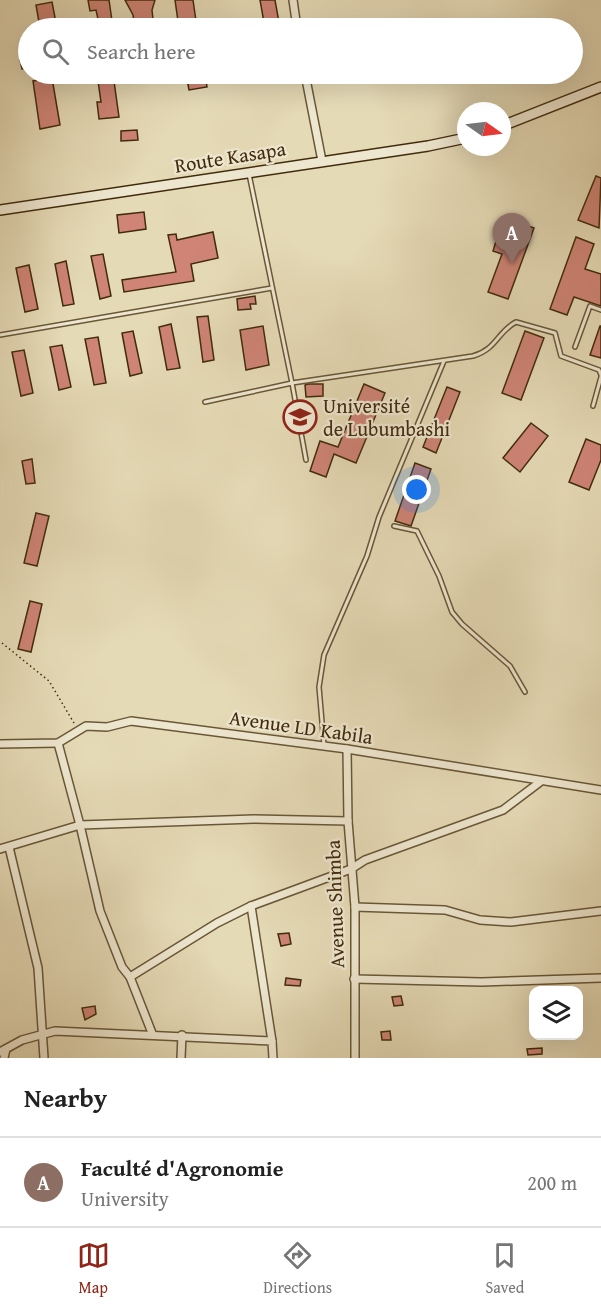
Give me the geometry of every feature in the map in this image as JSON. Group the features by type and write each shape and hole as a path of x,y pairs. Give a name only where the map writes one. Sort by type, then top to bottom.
{"main road":[{"path":"511,122 601,87"},
{"name":"Route Kasapa","path":"0,210 457,139"}],"street":[{"path":"293,0 296,18"},
{"path":"307,84 322,161"},
{"name":"Avenue LD Kabila","path":"78,728 107,727 131,721 324,745 540,782 601,790"},
{"path":"0,744 58,743 72,737 78,728"},
{"path":"58,743 100,911 152,1033"},
{"name":"Avenue Shimba","path":"347,749 348,821 355,907 355,1058"},
{"path":"130,977 217,923 251,906 351,869 364,860 503,810 540,782"},
{"path":"0,849 80,825 254,819 348,821"},
{"path":"9,847 38,968 44,1058"},
{"path":"251,906 273,1058"},
{"path":"355,907 445,910 480,920 511,922 601,910"},
{"path":"354,979 482,982 601,978"},
{"path":"4,1058 3,1051 44,1033 55,1031 152,1033 272,1041"},
{"path":"180,1058 182,1035"}],"lane":[{"path":"248,172 306,460"},
{"path":"0,335 272,288"},
{"path":"575,346 590,306 601,310"},
{"path":"205,402 292,383 444,362 488,351 506,327 516,322 555,333 561,356 599,370 601,376 592,406"},
{"path":"324,745 319,687 324,655 368,556 380,517 444,362"},
{"path":"394,526 417,531 439,576 452,612 462,624 510,666 525,692"}],"path":[{"path":"2,643 49,681 78,728"}],"building":[{"path":"88,0 109,0 112,18 98,18 96,10 90,11"},
{"path":"125,0 155,0 152,10 153,18 133,18"},
{"path":"175,0 193,0 196,18 178,18"},
{"path":"260,0 275,0 278,18 263,18"},
{"path":"52,2 55,18 38,18 36,5"},
{"path":"33,84 53,84 60,125 40,129"},
{"path":"98,84 114,84 119,117 99,119 97,102 101,102"},
{"path":"188,84 207,84 207,87 189,90"},
{"path":"137,130 138,140 121,141 121,131"},
{"path":"596,176 601,178 599,228 578,220"},
{"path":"144,212 146,229 119,233 117,215"},
{"path":"514,221 534,228 508,299 488,292 502,254 493,251 497,238 507,241"},
{"path":"213,232 218,258 191,264 194,281 124,292 122,280 176,272 168,235 176,234 177,240"},
{"path":"576,237 594,244 585,269 601,274 601,306 574,297 567,315 550,309"},
{"path":"103,254 111,296 100,299 91,256"},
{"path":"66,261 74,304 63,306 55,264"},
{"path":"29,265 38,309 25,312 16,268"},
{"path":"255,296 256,304 250,304 251,309 238,310 237,299"},
{"path":"208,316 214,360 203,362 197,317"},
{"path":"171,324 180,368 167,370 159,327"},
{"path":"263,326 269,365 246,370 240,330"},
{"path":"601,326 601,358 590,355"},
{"path":"133,331 142,373 130,376 122,333"},
{"path":"525,331 544,338 521,400 502,393"},
{"path":"98,337 106,383 94,385 85,339"},
{"path":"62,345 71,387 59,390 50,347"},
{"path":"24,350 33,393 21,396 12,352"},
{"path":"323,384 323,396 306,397 305,385"},
{"path":"364,384 385,393 356,463 334,454 326,477 310,471 320,441 338,447"},
{"path":"447,387 460,392 436,453 423,447"},
{"path":"531,423 548,436 520,472 503,458"},
{"path":"586,439 601,445 601,460 589,490 569,482"},
{"path":"32,459 35,483 26,484 22,461"},
{"path":"415,463 431,469 411,526 395,521"},
{"path":"36,513 49,516 37,566 24,563"},
{"path":"30,601 42,604 31,652 18,649"},
{"path":"289,933 291,944 281,946 278,934"},
{"path":"286,978 301,980 300,986 285,985"},
{"path":"401,996 403,1005 394,1006 392,997"},
{"path":"95,1006 96,1014 85,1020 82,1008"},
{"path":"390,1031 391,1040 382,1040 381,1032"},
{"path":"542,1048 542,1054 528,1055 527,1049"}],"place":[{"name":"Faculté d'Agronomie","path":"512,263"},
{"name":"Université de Lubumbashi","path":"300,417"}]}
